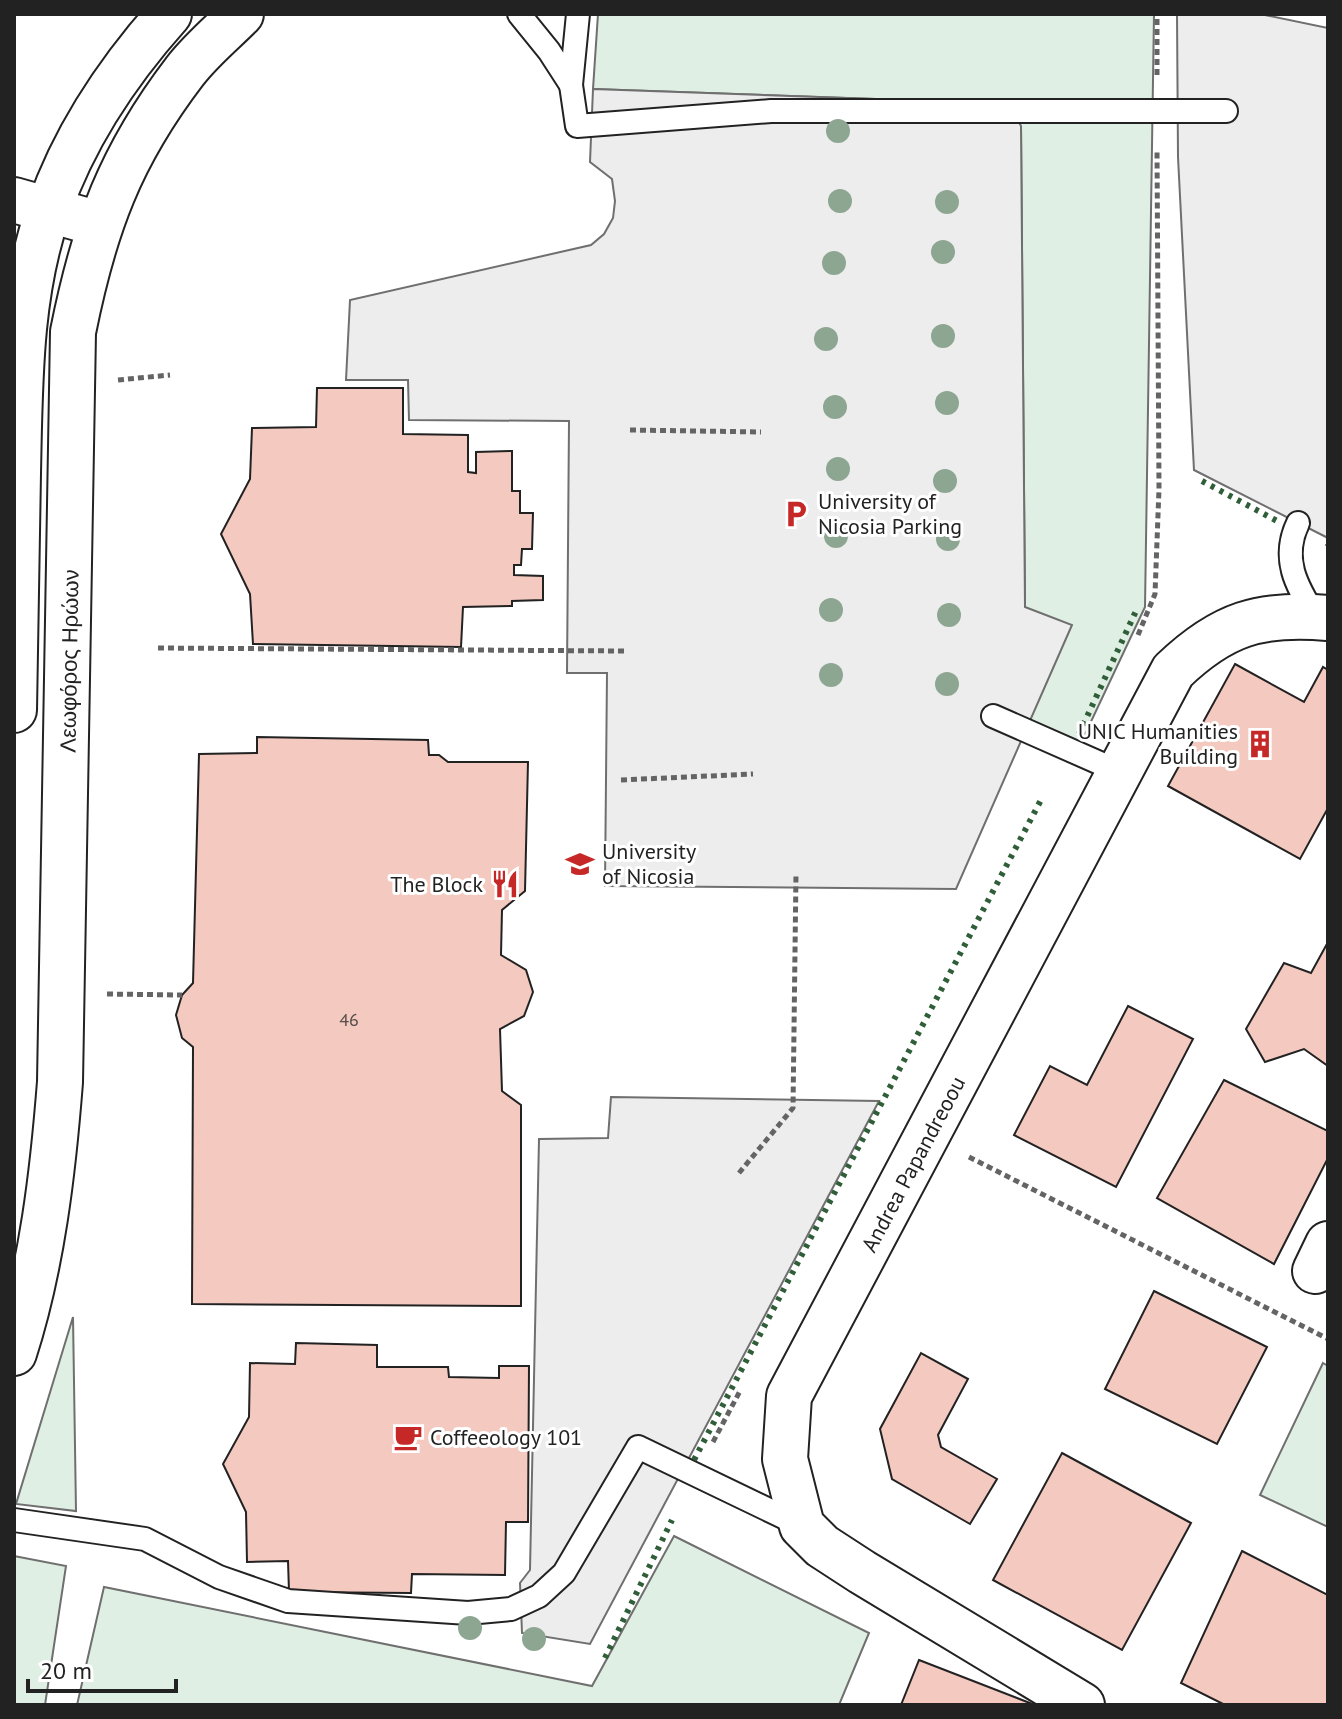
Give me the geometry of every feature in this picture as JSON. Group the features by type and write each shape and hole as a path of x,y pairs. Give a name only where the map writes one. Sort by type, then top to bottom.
{"main road":[{"path":"14,710 24,317 34,262 32,204 118,78 169,14"},
{"name":"Λεωφόρος Ηρώων","path":"14,1353 41,1237 55,1153 59,1096 73,332 88,256 99,224 142,133 187,68 241,14"},
{"path":"32,204 99,224"},
{"name":"Andrea Papandreoou","path":"802,1526 785,1459 789,1396 1173,671 1203,642 1246,623 1293,615 1322,618"},
{"path":"802,1526 822,1546 1082,1705"}],"lane":[{"path":"519,14 571,85"},
{"path":"578,14 571,85 577,126 771,111 1226,111"},
{"path":"1298,523 1290,541 1290,567 1298,590 1322,618"},
{"path":"993,716 1120,772"},
{"path":"14,1520 145,1539 219,1577 288,1601 468,1613 511,1609 539,1596 564,1573 638,1447 802,1526"}],"path":[{"path":"1151,609 1155,594 1160,467 1157,14"},
{"path":"115,381 170,375"},
{"path":"630,430 761,432"},
{"path":"158,648 625,651"},
{"path":"621,780 753,774"},
{"path":"739,1173 793,1108 796,873"},
{"path":"103,994 182,995"},
{"path":"927,1136 1328,1339"}],"green space":[{"path":"598,14 1154,14 1145,607 1080,745 1030,724 1025,607 1021,127 989,103 593,89"},
{"path":"73,1317 76,1511 16,1504"},
{"path":"1323,1363 1328,1366 1328,1527 1260,1495"},
{"path":"674,1536 869,1633 839,1705 77,1705 104,1587 592,1686"},
{"path":"14,1556 66,1566 45,1705 14,1705"}],"shaded area":[{"path":"1177,14 1260,14 1328,28 1328,538 1194,470 1178,157"},
{"name":"University of Nicosia Parking","path":"593,89 989,103 1015,115 1021,126 1025,607 1072,625 956,889 605,886 607,673 567,673 569,421 409,420 408,380 346,380 350,300 591,245 604,234 613,218 615,201 612,179 590,162"},
{"path":"611,1097 879,1101 590,1644 522,1633 520,1583 530,1570 539,1139 608,1138"}],"building":[{"path":"317,388 403,388 403,434 468,435 468,472 476,473 476,452 512,451 512,491 520,491 520,513 533,513 532,549 522,549 521,565 514,565 514,575 543,576 543,600 512,601 512,606 463,607 461,647 253,644 250,594 221,534 250,479 252,428 316,427"},
{"name":"UNIC Humanities Building","path":"1235,664 1304,702 1323,667 1328,670 1328,808 1300,859 1168,786"},
{"path":"257,737 428,740 429,755 439,755 448,762 528,762 525,891 502,910 501,955 526,970 533,992 524,1016 500,1029 502,1091 521,1105 521,1306 192,1304 193,1047 182,1038 176,1015 182,995 193,983 199,754 257,753"},
{"path":"1328,942 1328,1066 1304,1049 1265,1062 1246,1029 1284,963 1311,973"},
{"path":"1128,1006 1193,1039 1116,1187 1014,1135 1050,1066 1087,1085"},
{"path":"1224,1080 1328,1131 1328,1158 1274,1264 1157,1198"},
{"path":"1154,1291 1267,1347 1217,1444 1105,1389"},
{"path":"296,1343 377,1345 377,1367 448,1367 449,1377 499,1378 499,1366 529,1366 528,1522 506,1522 505,1575 412,1574 411,1593 289,1592 288,1561 247,1562 246,1512 223,1464 249,1417 250,1363 295,1364"},
{"path":"921,1353 968,1379 938,1435 941,1447 997,1479 970,1524 892,1479 880,1429"},
{"path":"1062,1453 1191,1523 1122,1650 993,1580"},
{"path":"1242,1551 1328,1595 1328,1705 1225,1705 1181,1683"},
{"path":"919,1660 1035,1705 901,1705"}],"hedge":[{"path":"1202,481 1279,522"},
{"path":"1079,734 1136,611"},
{"path":"694,1460 1042,798"},
{"path":"605,1658 672,1520"}],"place":[{"name":"University of Nicosia Parking","path":"796,514"},
{"name":"UNIC Humanities Building","path":"1260,744"},
{"name":"University of Nicosia","path":"580,864"},
{"name":"The Block","path":"505,884"},
{"name":"Coffeeology 101","path":"408,1437"}]}
